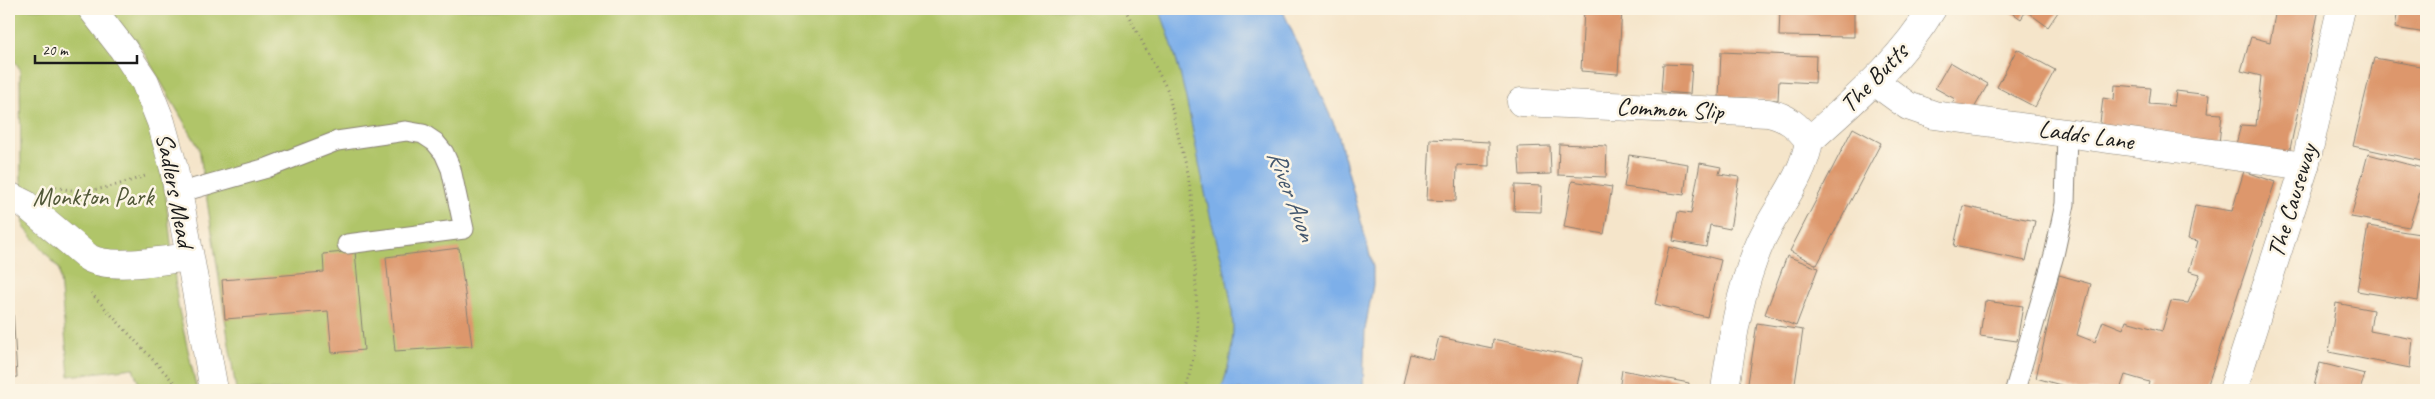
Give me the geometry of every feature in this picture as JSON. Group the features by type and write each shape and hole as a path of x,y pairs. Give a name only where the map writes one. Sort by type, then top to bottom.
{"street":[{"name":"Sadlers Mead","path":"92,9 123,49 145,82 161,122 176,181 188,258 214,390"},
{"name":"The Butts","path":"1809,141 1875,82 1919,31 1932,9"},
{"name":"The Causeway","path":"2233,390 2305,166 2342,9"},
{"name":"Ladds Lane","path":"1875,82 1903,104 1934,116 2067,132 2305,166"},
{"name":"Common Slip","path":"1521,102 1768,113 1783,116 1798,127 1809,141"},
{"path":"1725,390 1732,339 1749,270 1777,210 1801,169 1807,156 1809,141"},
{"path":"17,200 89,258 102,263 188,258"}],"lane":[{"path":"176,181 267,168 337,141 406,131 423,134 435,142 451,169 464,230 347,244"},
{"path":"2015,390 2054,255 2065,204 2067,132"}],"path":[{"path":"1125,9 1168,91 1192,196 1198,333 1186,390"},
{"path":"17,200 43,183 72,191 87,192 117,186 176,181"},
{"path":"87,289 181,390"}],"green space":[{"name":"Monkton Park","path":"9,9 1176,9 1225,164 1238,390 236,390 199,148 136,39 166,198 178,306 197,390 141,390 133,368 69,376 59,269 24,227 21,179 20,69 9,53"}],"water":[{"name":"River Avon","path":"1159,9 1282,9 1338,133 1373,267 1373,285 1365,330 1363,390 1221,390 1228,367 1232,343 1233,327 1230,298 1204,189 1183,85"}],"building":[{"path":"1584,9 1622,9 1618,74 1581,71"},
{"path":"1780,9 1854,9 1854,37 1779,36"},
{"path":"2007,9 2060,9 2048,27 2026,11 2021,19"},
{"path":"2276,9 2319,9 2289,154 2235,148 2241,125 2256,126 2261,76 2241,71 2251,37 2270,42"},
{"path":"2398,9 2426,9 2426,33 2395,28"},
{"path":"2017,49 2055,70 2035,107 1997,87"},
{"path":"1721,52 1816,56 1815,83 1779,81 1778,100 1719,97"},
{"path":"2374,58 2426,67 2426,162 2353,146"},
{"path":"1950,62 1988,84 1973,110 1950,108 1955,99 1935,88"},
{"path":"1663,64 1692,65 1690,94 1661,92"},
{"path":"2115,85 2151,88 2149,104 2174,106 2176,91 2209,95 2207,113 2222,114 2219,144 2099,131 2103,98 2114,100"},
{"path":"1853,128 1881,143 1817,265 1790,251"},
{"path":"1430,139 1489,142 1489,166 1457,165 1456,201 1427,200"},
{"path":"1559,144 1607,146 1606,177 1558,175"},
{"path":"1550,146 1551,174 1520,175 1518,147"},
{"path":"2368,154 2426,169 2426,191 2421,189 2409,227 2351,217"},
{"path":"1629,155 1688,164 1684,195 1624,187"},
{"path":"1700,163 1721,167 1719,174 1739,177 1730,229 1710,225 1706,247 1673,241 1678,212 1691,214"},
{"path":"2244,171 2275,182 2206,390 2147,390 2149,382 2125,375 2120,390 2078,390 2036,378 2059,275 2091,284 2077,335 2095,342 2103,321 2123,329 2126,321 2162,331 2171,301 2188,303 2200,274 2189,271 2198,241 2188,239 2195,205 2232,211"},
{"path":"1572,181 1612,187 1604,234 1564,227"},
{"path":"1515,185 1542,186 1541,212 1514,211"},
{"path":"1963,206 2035,221 2026,261 1954,246"},
{"path":"2368,226 2426,235 2418,301 2357,291"},
{"path":"1669,247 1721,260 1707,317 1655,304"},
{"path":"459,248 472,346 395,351 386,257"},
{"path":"355,251 364,350 332,353 328,311 225,319 222,280 324,272 323,254"},
{"path":"1787,256 1818,268 1796,326 1765,314"},
{"path":"9,292 12,292 17,377 9,378"},
{"path":"1985,301 2023,306 2017,341 1980,336"},
{"path":"2336,303 2373,310 2370,331 2413,339 2410,368 2329,352"},
{"path":"1757,323 1803,330 1794,390 1747,390"},
{"path":"1439,337 1492,348 1493,339 1583,358 1576,390 1411,390 1402,388 1410,354 1433,360"},
{"path":"2320,363 2365,374 2360,390 2313,390"},
{"path":"1622,370 1689,383 1688,390 1619,390"}]}
